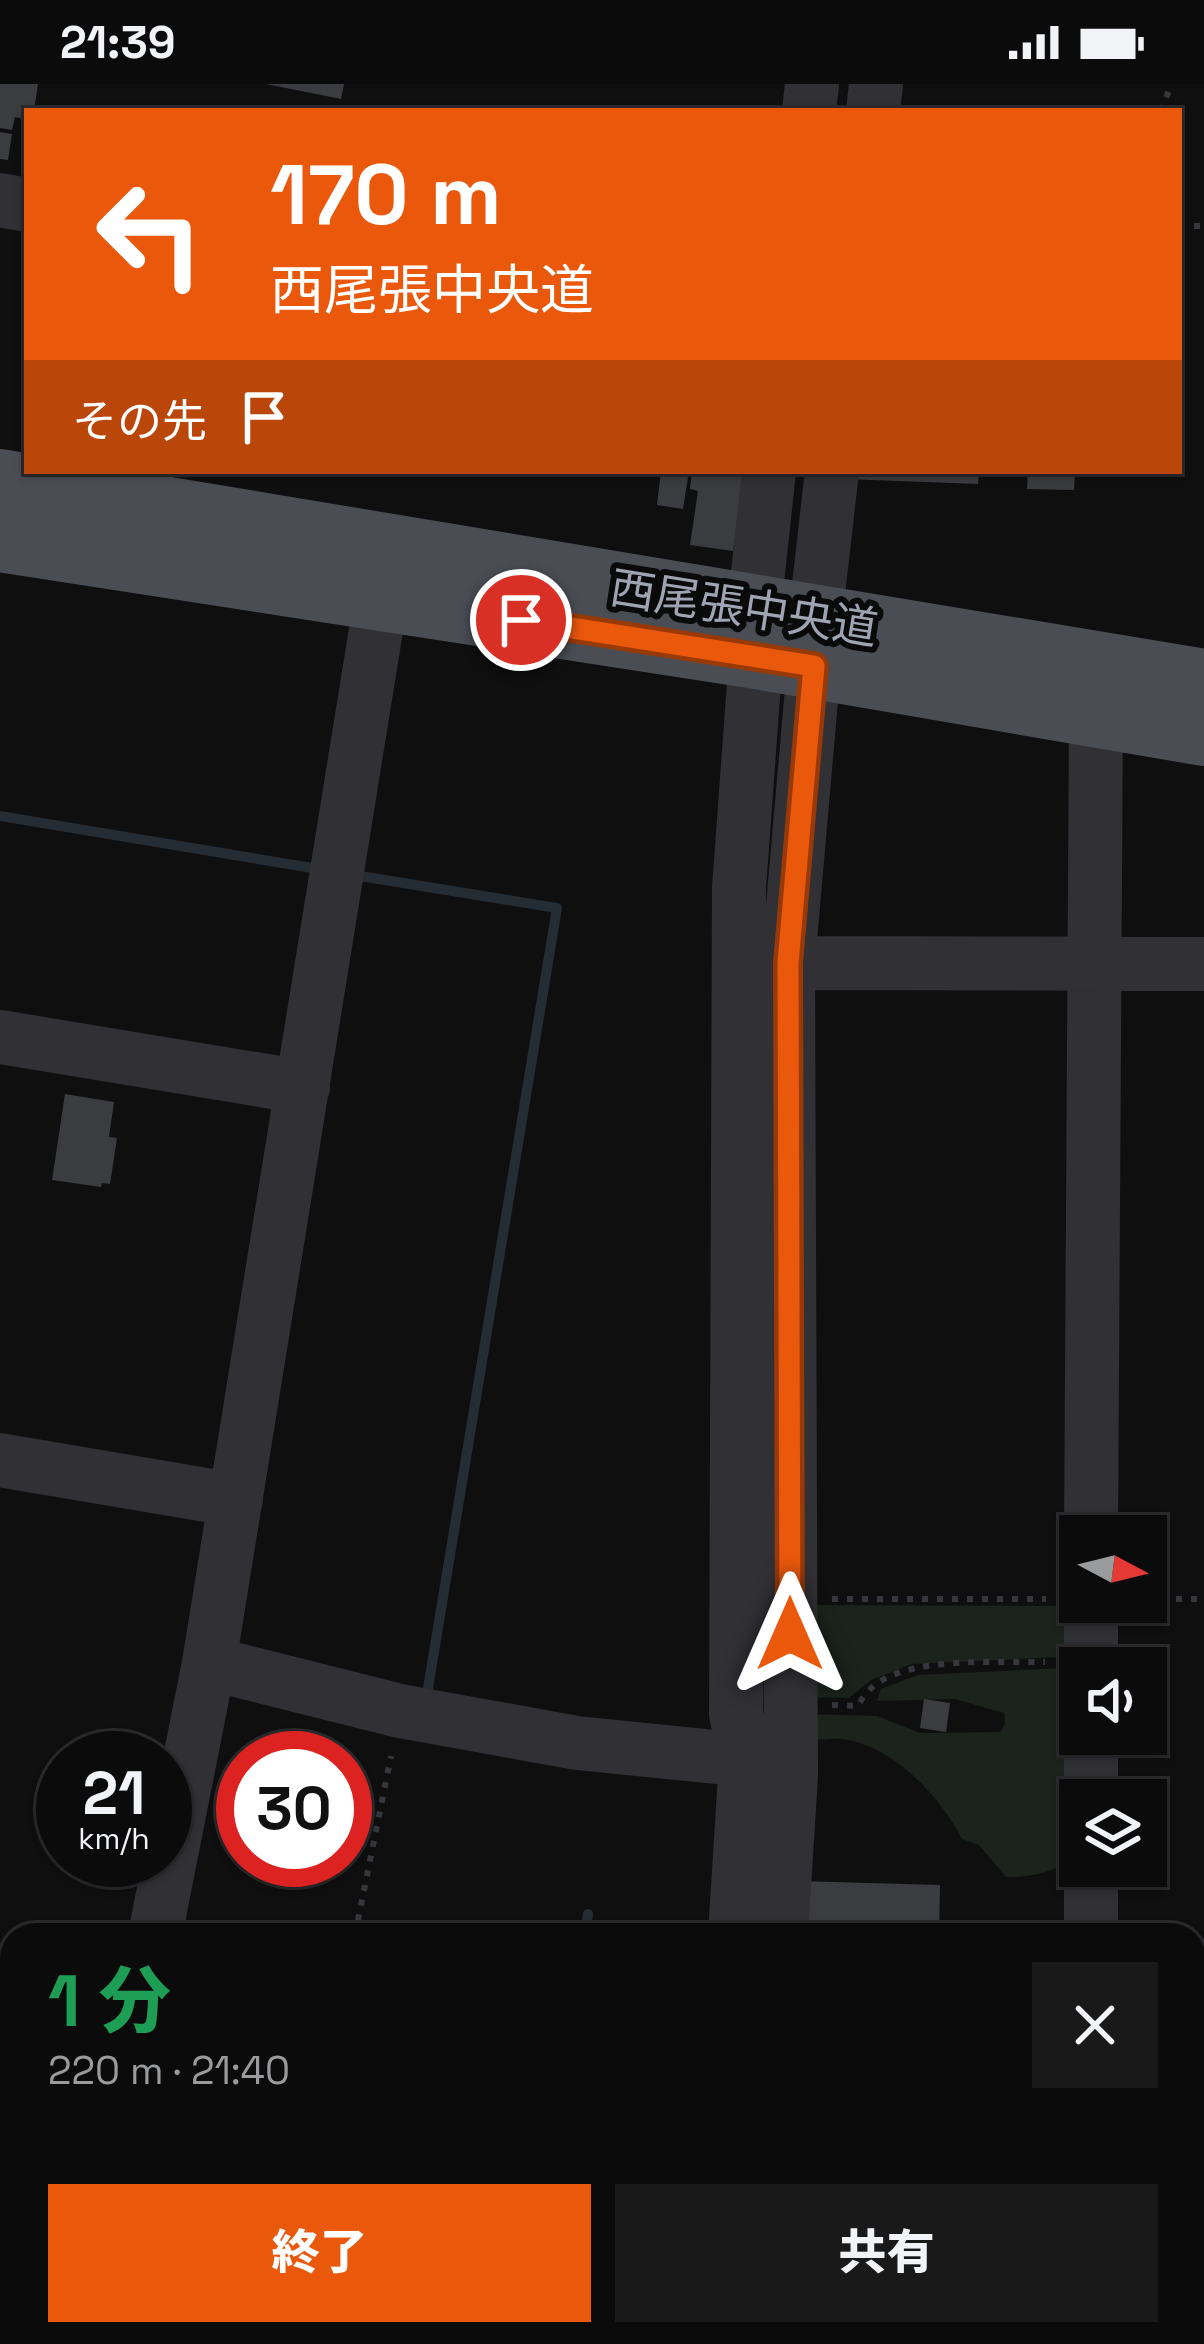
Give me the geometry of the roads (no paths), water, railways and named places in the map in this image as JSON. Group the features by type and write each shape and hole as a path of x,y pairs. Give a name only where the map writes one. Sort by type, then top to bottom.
{"main road":[{"name":"西尾張中央道","path":"0,482 785,638 1096,715 1204,734"},
{"name":"西尾張中央道","path":"0,539 381,599 1204,682"}],"street":[{"path":"769,474 785,638 788,963 791,1777 782,1923"},
{"path":"737,1923 746,1760 736,1714 739,888 785,638 831,474"},
{"path":"156,1923 209,1663 381,599"},
{"path":"1091,1515 1096,715"},
{"path":"788,963 1204,964"},
{"path":"0,1037 303,1087"},
{"path":"0,1460 236,1500"},
{"path":"209,1663 400,1711 577,1743 746,1760"},
{"path":"1091,1887 1091,1923"}],"waterway":[{"path":"0,816 318,869"},
{"path":"354,875 557,908 428,1688"},
{"path":"587,1923 588,1914"}]}
